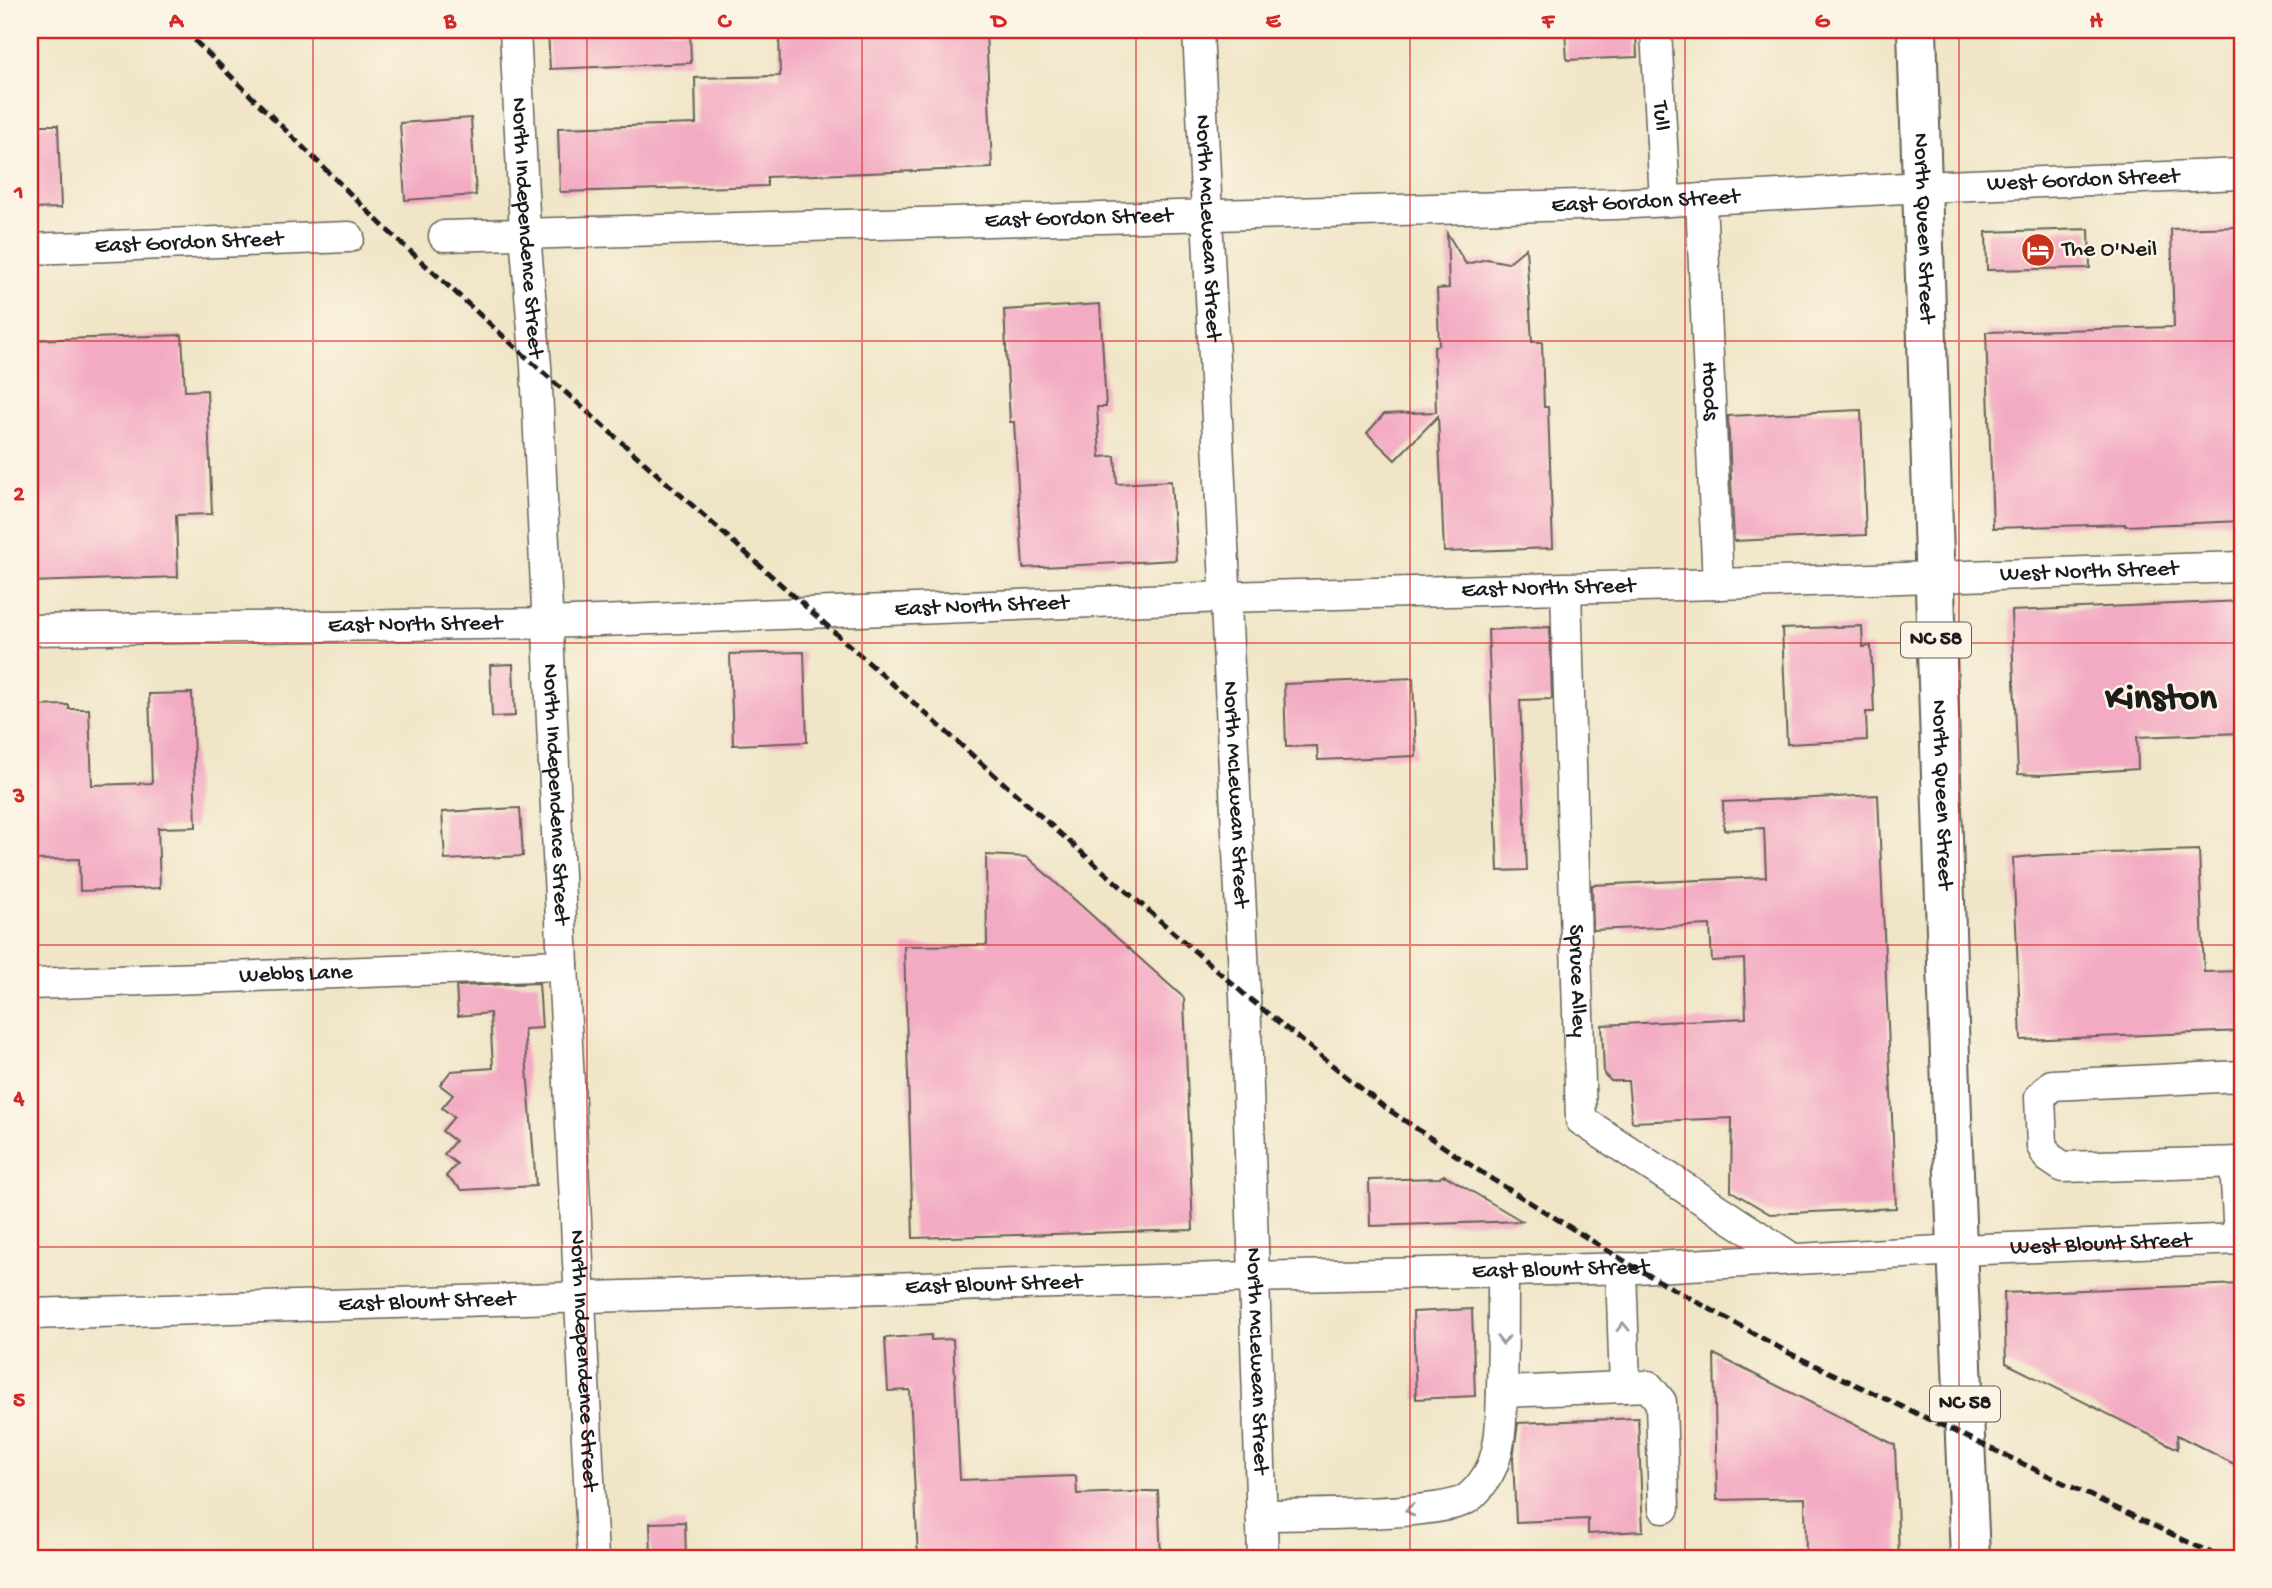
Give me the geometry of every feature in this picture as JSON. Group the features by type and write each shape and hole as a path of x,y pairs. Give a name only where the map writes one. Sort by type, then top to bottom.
{"main road":[{"name":"North Queen Street","path":"1917,30 1970,1558"}],"street":[{"name":"North Independence Street","path":"515,30 525,234 536,366 593,1558"},
{"name":"North McLewean Street","path":"1198,30 1245,995 1263,1558"},
{"name":"Tull","path":"1656,30 1665,201"},
{"name":"West Gordon Street","path":"1923,187 2242,174"},
{"name":"East Gordon Street","path":"444,236 1665,201 1923,187"},
{"name":"Hoods","path":"1701,199 1717,584"},
{"name":"East Gordon Street","path":"30,249 349,237"},
{"name":"West North Street","path":"1934,576 2242,567"},
{"name":"East North Street","path":"30,630 547,623 1226,597 1934,576"},
{"name":"Spruce Alley","path":"1566,589 1581,1120 1793,1259"},
{"name":"Webbs Lane","path":"30,984 563,965"},
{"path":"2240,1239 2239,1162 2063,1167 2048,1157 2042,1146 2040,1097 2053,1085 2242,1076"},
{"name":"West Blount Street","path":"1958,1250 2240,1239"},
{"name":"East Blount Street","path":"30,1314 1621,1268 1958,1250"},
{"path":"1621,1268 1625,1387"},
{"path":"1261,1515 1417,1510 1445,1507 1467,1499 1484,1480 1494,1461 1499,1439 1503,1271"},
{"path":"1502,1392 1648,1386 1661,1402 1664,1508"}],"building":[{"path":"548,30 690,30 691,63 550,69"},
{"path":"779,30 986,30 992,168 767,177 767,186 560,192 558,128 696,124 695,78 780,76"},
{"path":"1565,30 1636,30 1637,57 1567,60"},
{"path":"471,118 476,195 405,200 400,123"},
{"path":"30,125 58,125 61,208 30,209"},
{"path":"2238,227 2242,521 1993,528 1986,332 2174,327 2171,229"},
{"name":"The O'Neil","path":"2089,229 2090,268 1987,270 1986,232"},
{"path":"1447,233 1466,264 1487,259 1508,263 1526,248 1532,342 1542,342 1544,407 1548,407 1553,548 1444,552 1438,416 1395,460 1367,433 1384,414 1436,412 1434,346 1439,345 1437,289 1449,288"},
{"path":"1100,304 1106,407 1097,407 1100,457 1115,456 1117,484 1171,481 1176,560 1023,568 1014,422 1010,422 1004,310"},
{"path":"182,335 185,391 207,390 212,514 176,515 178,577 30,582 30,340"},
{"path":"1861,410 1866,535 1734,541 1728,416"},
{"path":"2242,601 2242,733 2137,737 2138,769 2018,774 2011,611"},
{"path":"1862,626 1863,647 1871,646 1874,712 1866,712 1867,740 1787,744 1782,629"},
{"path":"1550,627 1552,699 1520,700 1527,870 1498,871 1488,630"},
{"path":"804,652 807,742 733,745 730,654"},
{"path":"513,664 515,716 492,717 490,665"},
{"path":"1413,678 1416,756 1318,760 1317,746 1286,747 1284,684"},
{"path":"192,693 196,827 158,828 160,888 80,891 79,859 30,860 30,706 69,705 69,709 89,709 92,785 152,783 149,694"},
{"path":"1878,795 1896,1208 1770,1214 1731,1191 1732,1118 1632,1122 1628,1081 1611,1081 1604,1074 1602,1025 1746,1018 1744,959 1712,961 1710,925 1593,930 1592,885 1766,877 1764,828 1724,830 1723,802"},
{"path":"520,808 523,856 445,860 442,812"},
{"path":"2199,850 2204,972 2242,971 2242,1031 2021,1040 2013,858"},
{"path":"986,855 1027,857 1184,998 1193,1230 913,1238 904,946 987,945"},
{"path":"539,983 542,1028 524,1029 536,1186 462,1190 446,1176 457,1164 444,1154 455,1141 442,1131 454,1117 442,1108 453,1095 440,1085 451,1071 493,1068 490,1013 458,1016 456,986"},
{"path":"1444,1175 1522,1221 1370,1226 1369,1180 1439,1178"},
{"path":"2242,1284 2242,1468 2177,1435 2178,1449 2006,1363 2004,1293"},
{"path":"1472,1309 1475,1396 1416,1399 1413,1312"},
{"path":"931,1335 931,1340 953,1339 960,1480 1076,1476 1077,1494 1158,1491 1161,1558 918,1558 910,1390 888,1391 885,1338"},
{"path":"1714,1354 1895,1445 1899,1558 1806,1558 1805,1498 1717,1500"},
{"path":"1638,1418 1643,1531 1588,1534 1588,1519 1516,1522 1513,1458 1518,1423"},
{"path":"685,1522 686,1558 651,1558 650,1523"}],"railway":[{"path":"184,30 386,229 536,366 1063,836 1245,995 1383,1106 1487,1176 1636,1268 1789,1353 2222,1558"}],"place":[{"name":"The O'Neil","path":"2038,250"}],"district":[{"name":"Kinston","path":"2161,700"}]}
